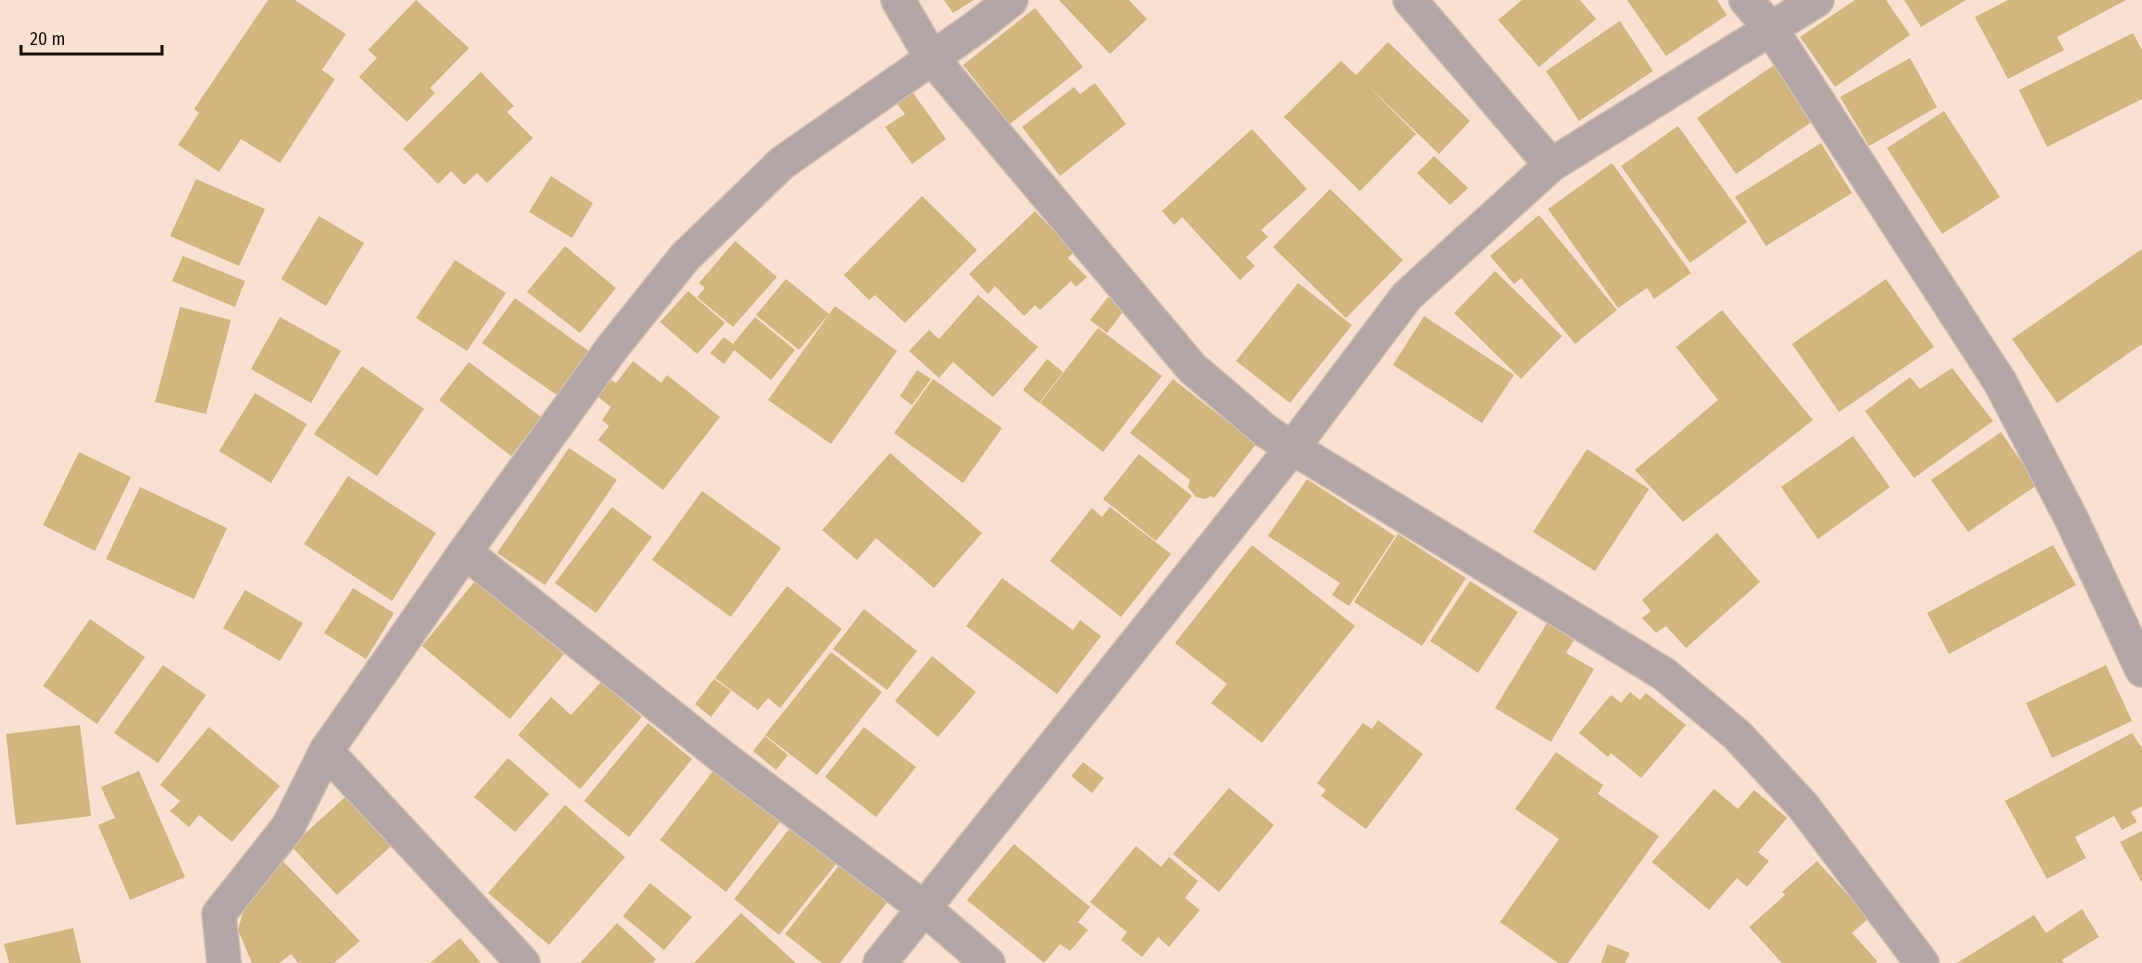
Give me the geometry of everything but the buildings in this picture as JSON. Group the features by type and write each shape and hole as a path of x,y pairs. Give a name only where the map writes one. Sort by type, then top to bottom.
{"street":[{"path":"898,0 931,57 1192,368 1267,432 1664,674 1737,735 1803,806 1922,963"},
{"path":"224,963 219,914 288,827 326,751 465,552 612,348 685,257 783,163 931,57 978,27 1011,0"},
{"path":"1410,0 1551,165"},
{"path":"1746,0 1771,29 2000,382 2071,518 2142,670"},
{"path":"880,963 1293,447 1407,296 1551,165 1817,0"},
{"path":"465,552 725,759 925,909 988,963"},
{"path":"326,751 523,963"}]}
